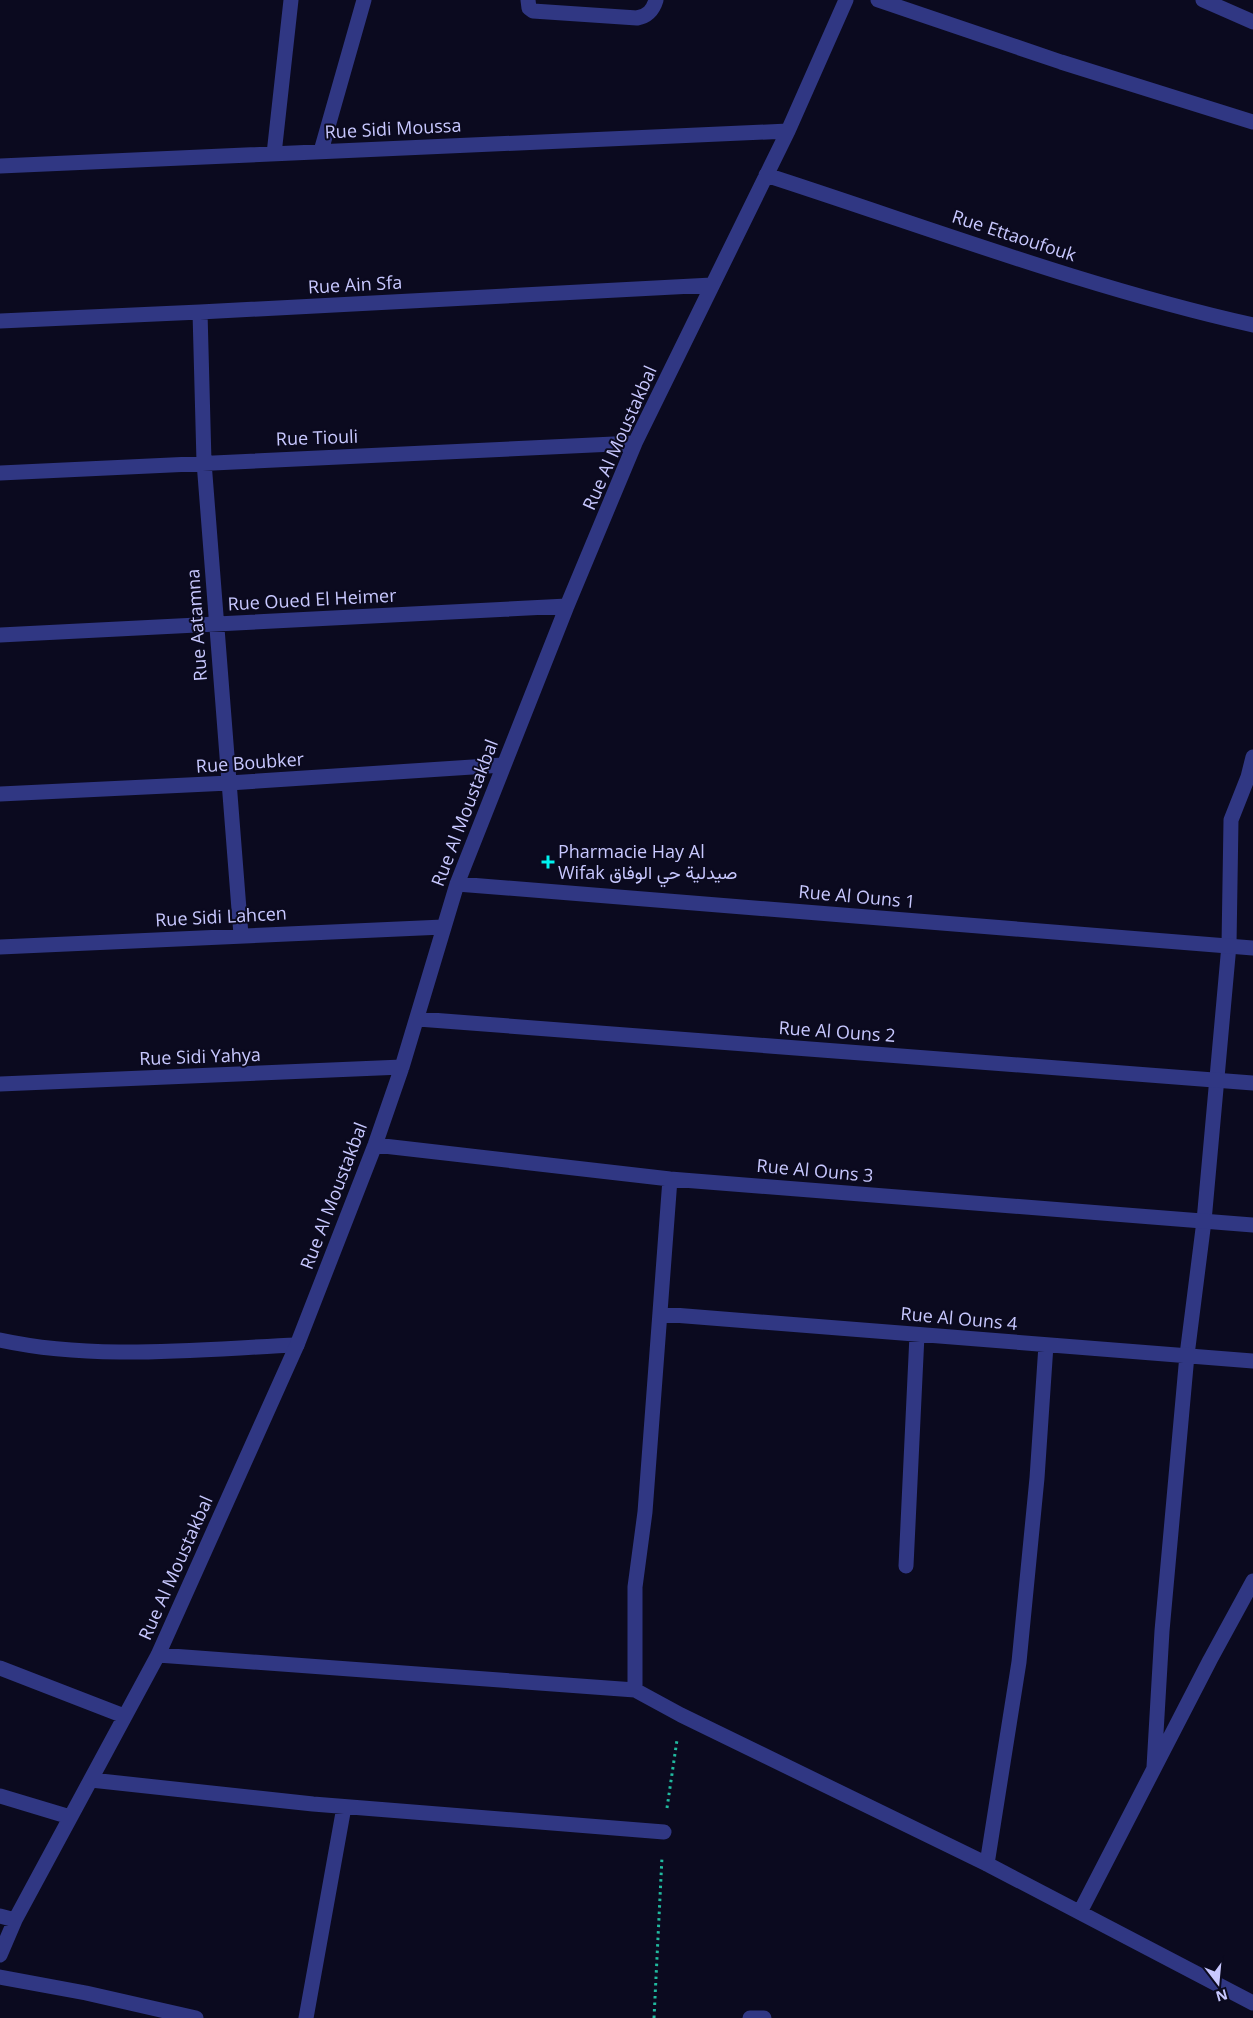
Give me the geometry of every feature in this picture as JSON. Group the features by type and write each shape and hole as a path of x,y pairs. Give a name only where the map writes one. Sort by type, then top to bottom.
{"street":[{"path":"274,154 291,0"},
{"path":"321,151 364,0"},
{"path":"528,0 529,8 533,11 637,18 648,13 653,8 656,0"},
{"name":"Rue Al Moustakbal","path":"0,1956 15,1920 158,1655 297,1345 375,1145 418,1019 443,927 457,884 567,606 636,443 788,131 846,0"},
{"path":"878,0 1052,59 1253,122"},
{"path":"1203,0 1253,22"},
{"name":"Rue Sidi Moussa","path":"0,166 788,131"},
{"name":"Rue Ettaoufouk","path":"766,175 1041,265 1154,299 1253,325"},
{"name":"Rue Ain Sfa","path":"0,321 712,285"},
{"name":"Rue Aatamna","path":"200,312 204,462 241,935"},
{"name":"Rue Tiouli","path":"0,473 636,443"},
{"name":"Rue Oued El Heimer","path":"0,635 567,606"},
{"path":"1154,1767 1162,1631 1188,1355 1204,1221 1215,1080 1229,946 1231,820 1248,777 1253,756"},
{"name":"Rue Boubker","path":"0,794 229,783 503,765"},
{"name":"Rue Al Ouns 1","path":"457,884 1253,948"},
{"name":"Rue Sidi Lahcen","path":"0,946 443,927"},
{"name":"Rue Al Ouns 2","path":"418,1019 1253,1083"},
{"name":"Rue Sidi Yahya","path":"0,1084 402,1067"},
{"name":"Rue Al Ouns 3","path":"375,1145 670,1178 1253,1225"},
{"path":"635,1690 635,1587 644,1512 661,1314 670,1178"},
{"name":"Rue Al Ouns 4","path":"661,1314 1253,1361"},
{"path":"906,1566 917,1335"},
{"path":"0,1340 38,1348 80,1351 138,1351 297,1345"},
{"path":"987,1864 1019,1662 1037,1478 1046,1345"},
{"path":"1080,1912 1154,1767 1253,1581"},
{"path":"158,1655 635,1690 681,1715 987,1864 1253,2003"},
{"path":"0,1668 124,1716"},
{"path":"91,1780 344,1807 664,1832"},
{"path":"0,1796 70,1817"},
{"path":"306,2018 344,1807"},
{"path":"0,1916 15,1920"},
{"path":"0,1977 86,1993 196,2018"},
{"path":"750,2018 764,2018"}],"path":[{"path":"654,2018 664,1832 681,1715"}],"place":[{"name":"Pharmacie Hay Al Wifak صيدلية حي الوفاق","path":"548,862"}]}
